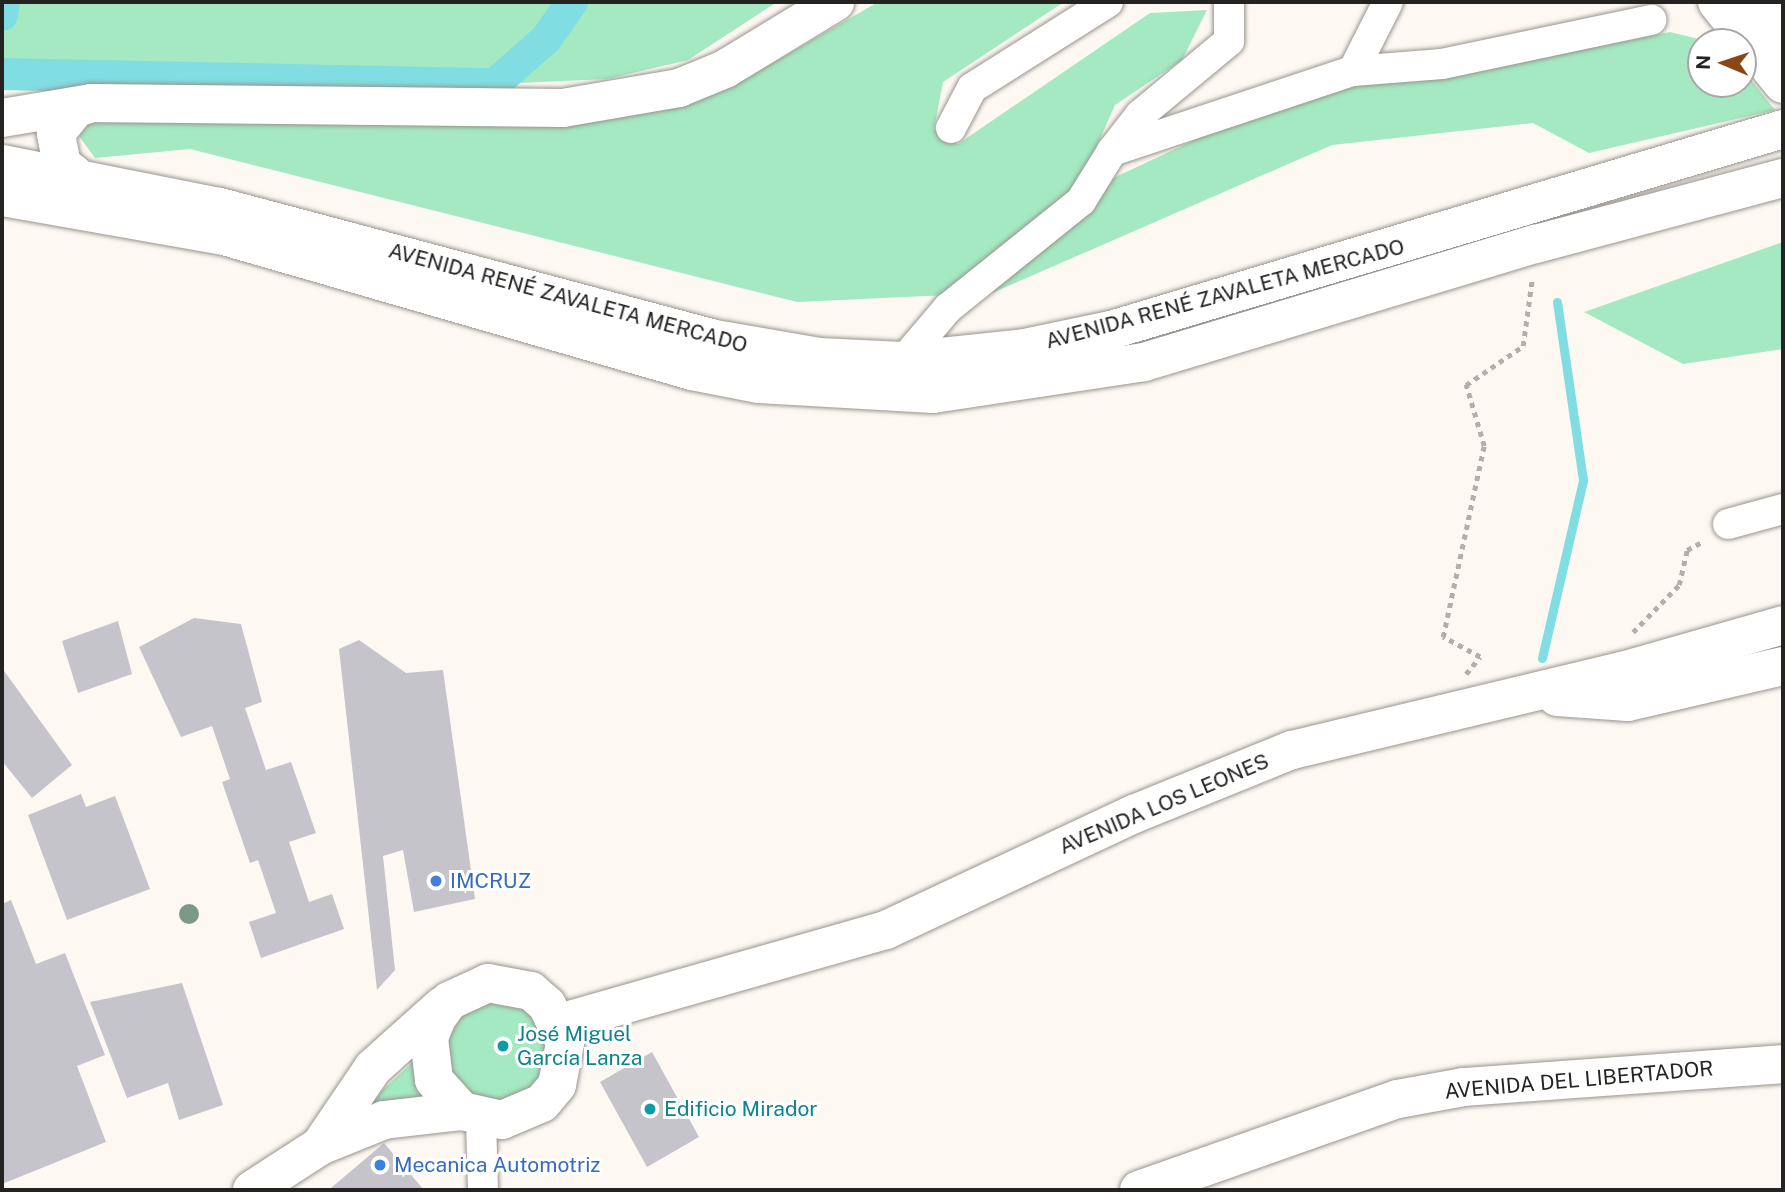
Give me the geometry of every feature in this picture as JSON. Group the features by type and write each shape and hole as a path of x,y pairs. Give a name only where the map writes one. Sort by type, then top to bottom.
{"main road":[{"path":"2,118 92,103 563,108 679,88 724,69 835,2"},
{"path":"1717,2 1783,84"},
{"path":"1755,2 1783,37"},
{"path":"74,174 62,165 56,133 76,108 92,103"},
{"name":"AVENIDA RENÉ ZAVALETA MERCADO","path":"2,164 74,174 715,339 819,358 903,361 1024,348 1111,330 1783,129"},
{"name":"AVENIDA RENÉ ZAVALETA MERCADO","path":"2,197 223,236 692,371 759,384 933,394 1144,362 1536,243 1783,177"},
{"path":"1657,661 1679,634 1783,601"},
{"name":"AVENIDA LOS LEONES","path":"559,1023 886,930 1134,814 1292,750 1657,661 1783,625"},
{"path":"1527,692 1628,702 1783,666"},
{"path":"252,1190 320,1146 384,1120 524,1115 542,1102 564,1065 559,1023 531,991 510,984 488,983 449,1001 373,1068 320,1146"},
{"path":"449,1001 429,1038 429,1059 434,1080 471,1115"},
{"name":"AVENIDA DEL LIBERTADOR","path":"1139,1190 1398,1099 1464,1087 1783,1064"}],"street":[{"path":"951,128 972,88 1108,2"},
{"path":"903,361 948,308 1081,201 1112,151 1140,116 1230,41 1229,2"},
{"path":"1353,71 1388,2"},
{"path":"1112,151 1353,71 1442,64 1651,20"},
{"path":"1728,524 1783,509"},
{"path":"471,1115 483,1190"}],"path":[{"path":"1460,683 1480,657 1443,637 1484,446 1466,385 1523,346 1536,243"},
{"path":"1632,633 1679,585 1687,550 1728,524"}],"green space":[{"path":"2,2 777,2 688,60 607,79 495,84 49,73 8,60 2,65"},
{"path":"878,2 1064,2 943,82 934,129 958,144 1150,13 1207,10 1182,60 1115,105 1089,164 1107,181 1220,128 1356,85 1452,75 1670,32 1687,36 1687,98 1757,98 1757,88 1775,110 1589,153 1533,123 1332,145 992,293 797,302 190,149 95,158 79,136 90,123 555,124 738,83"},
{"path":"1783,242 1783,349 1683,364 1584,312"},
{"path":"496,1001 516,1005 532,1016 543,1032 547,1052 543,1072 532,1088 516,1099 496,1103 476,1099 460,1088 449,1072 445,1052 449,1032 460,1016 476,1005"},
{"path":"414,1061 428,1101 363,1108"}],"building":[{"path":"194,618 241,624 262,702 245,708 266,770 291,762 316,833 289,842 309,902 332,894 344,929 261,958 249,922 276,913 258,860 250,863 222,782 230,779 212,726 181,737 139,647"},
{"path":"118,621 132,674 78,693 62,641"},
{"path":"359,640 406,673 443,670 475,899 414,912 403,850 383,856 395,970 377,990 339,649"},
{"path":"2,668 72,765 32,798 2,761"},
{"path":"81,794 86,807 115,796 150,889 67,920 28,815"},
{"path":"11,900 36,964 65,953 105,1055 77,1066 106,1142 2,1184 2,904"},
{"path":"182,983 223,1105 179,1120 168,1083 127,1098 90,1002"},
{"name":"Edificio Mirador","path":"652,1052 699,1137 647,1167 600,1082"},
{"name":"Mecanica Automotriz","path":"384,1143 424,1190 331,1188"}],"waterway":[{"path":"2,15 4,2"},
{"path":"2,74 495,84 546,39 572,2"},
{"path":"1542,658 1583,480 1557,302"}],"place":[{"name":"IMCRUZ","path":"436,881"},
{"name":"José Miguel García Lanza","path":"503,1046"},
{"name":"Edificio Mirador","path":"650,1109"},
{"name":"Mecanica Automotriz","path":"380,1165"}]}
